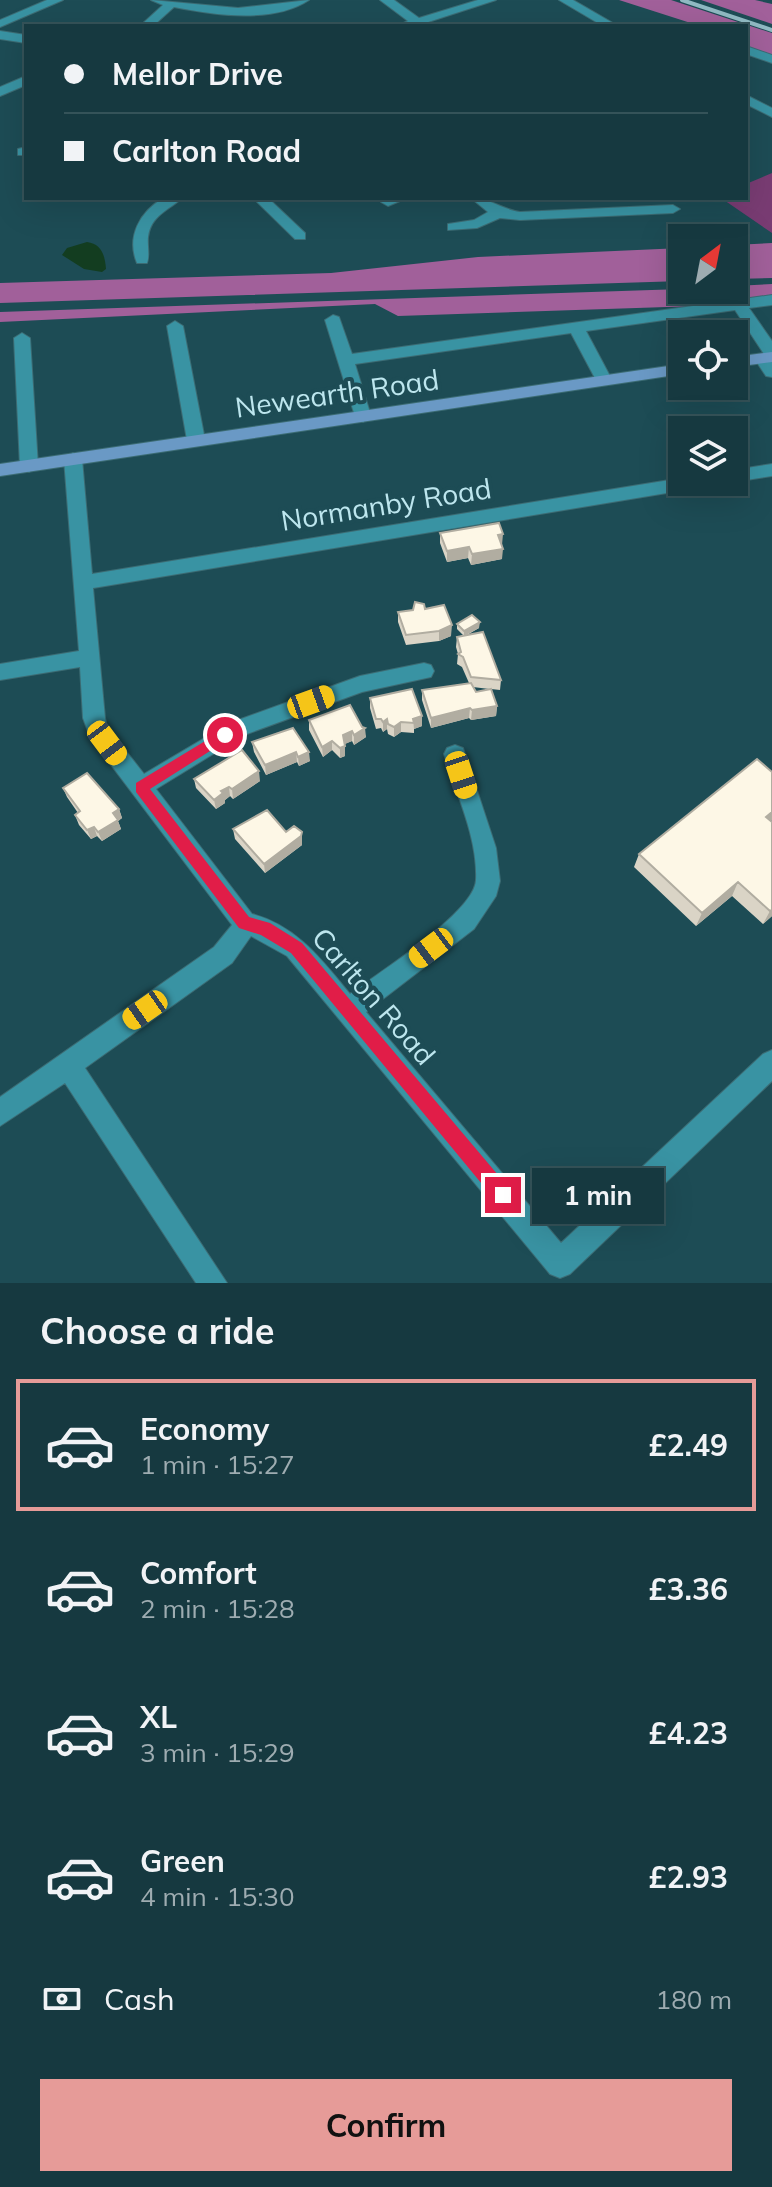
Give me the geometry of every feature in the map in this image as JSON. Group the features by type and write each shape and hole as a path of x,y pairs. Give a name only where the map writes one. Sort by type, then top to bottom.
{"main road":[{"path":"748,361 770,360"},
{"name":"Newearth Road","path":"0,470 668,371"}],"street":[{"path":"0,17 41,0"},
{"path":"0,24 57,0"},
{"path":"148,24 164,2 239,12 303,0"},
{"path":"386,0 418,22"},
{"path":"410,24 490,0"},
{"path":"565,0 608,24"},
{"path":"447,13 464,24"},
{"path":"0,35 24,39"},
{"path":"748,51 772,59"},
{"path":"0,92 23,85"},
{"path":"748,100 772,113"},
{"path":"142,260 137,237 144,219 171,200"},
{"path":"262,200 299,230"},
{"path":"481,200 498,213 520,216 673,209"},
{"path":"453,227 477,224 498,213"},
{"path":"748,303 772,300"},
{"path":"346,360 739,304 770,360"},
{"path":"333,320 363,416"},
{"path":"175,326 196,440"},
{"path":"576,327 604,380"},
{"path":"22,338 29,466"},
{"name":"Carlton Road","path":"73,459 94,718 98,731 245,923 264,928 296,948 560,1264 772,1063"},
{"path":"748,474 772,470"},
{"name":"Normanby Road","path":"83,583 668,487"},
{"path":"0,672 90,657"},
{"path":"141,787 237,729 360,684 424,671"},
{"path":"349,1010 466,921 484,896 488,881 485,848 453,769"},
{"path":"0,1113 223,955 237,939 245,923"},
{"path":"68,1065 213,1283"}],"shaded area":[{"path":"619,0 671,0 744,24 694,24"},
{"path":"701,0 755,0 772,4 772,24"},
{"path":"748,25 772,33 772,57 748,49"},
{"path":"772,173 772,233 724,200 748,200 748,183"},
{"path":"87,242 102,251 106,269 102,272 84,269 62,255 67,248"},
{"path":"772,243 772,278 748,279 748,244"},
{"path":"668,249 668,281 0,303 0,283 331,273 478,257"},
{"path":"772,284 772,299 748,301 748,285"},
{"path":"668,289 668,304 718,304 398,316 375,304 0,322 0,312"}],"building":[{"path":"499,523 503,534 498,535 503,549 472,554 469,547 447,551 440,533"},
{"path":"415,602 424,604 425,609 444,605 452,625 439,631 406,635 398,612 413,610"},
{"path":"472,615 480,622 464,631 457,624"},
{"path":"483,632 501,680 471,677 463,657 458,654 461,652 457,637"},
{"path":"471,683 476,692 491,689 497,706 470,708 431,718 422,690"},
{"path":"412,689 422,716 413,719 414,723 401,722 394,727 388,724 387,719 383,722 376,719 370,698"},
{"path":"350,705 365,728 354,735 352,731 343,735 345,746 340,748 332,741 322,747 309,720"},
{"path":"293,728 309,752 298,757 296,752 265,765 252,742"},
{"path":"242,750 259,771 232,789 229,787 221,791 223,793 214,800 194,779"},
{"path":"757,759 772,772 772,812 766,817 772,822 772,910 738,882 702,913 639,854"},
{"path":"87,773 119,809 113,813 118,820 98,832 94,827 87,830 75,815 80,811 63,788"},
{"path":"267,810 286,832 294,826 302,832 301,836 264,864 233,829"}],"railway":[{"path":"682,0 772,30"}],"route":[{"path":"225,735 141,787 245,923 264,928 296,948 503,1195"}]}
